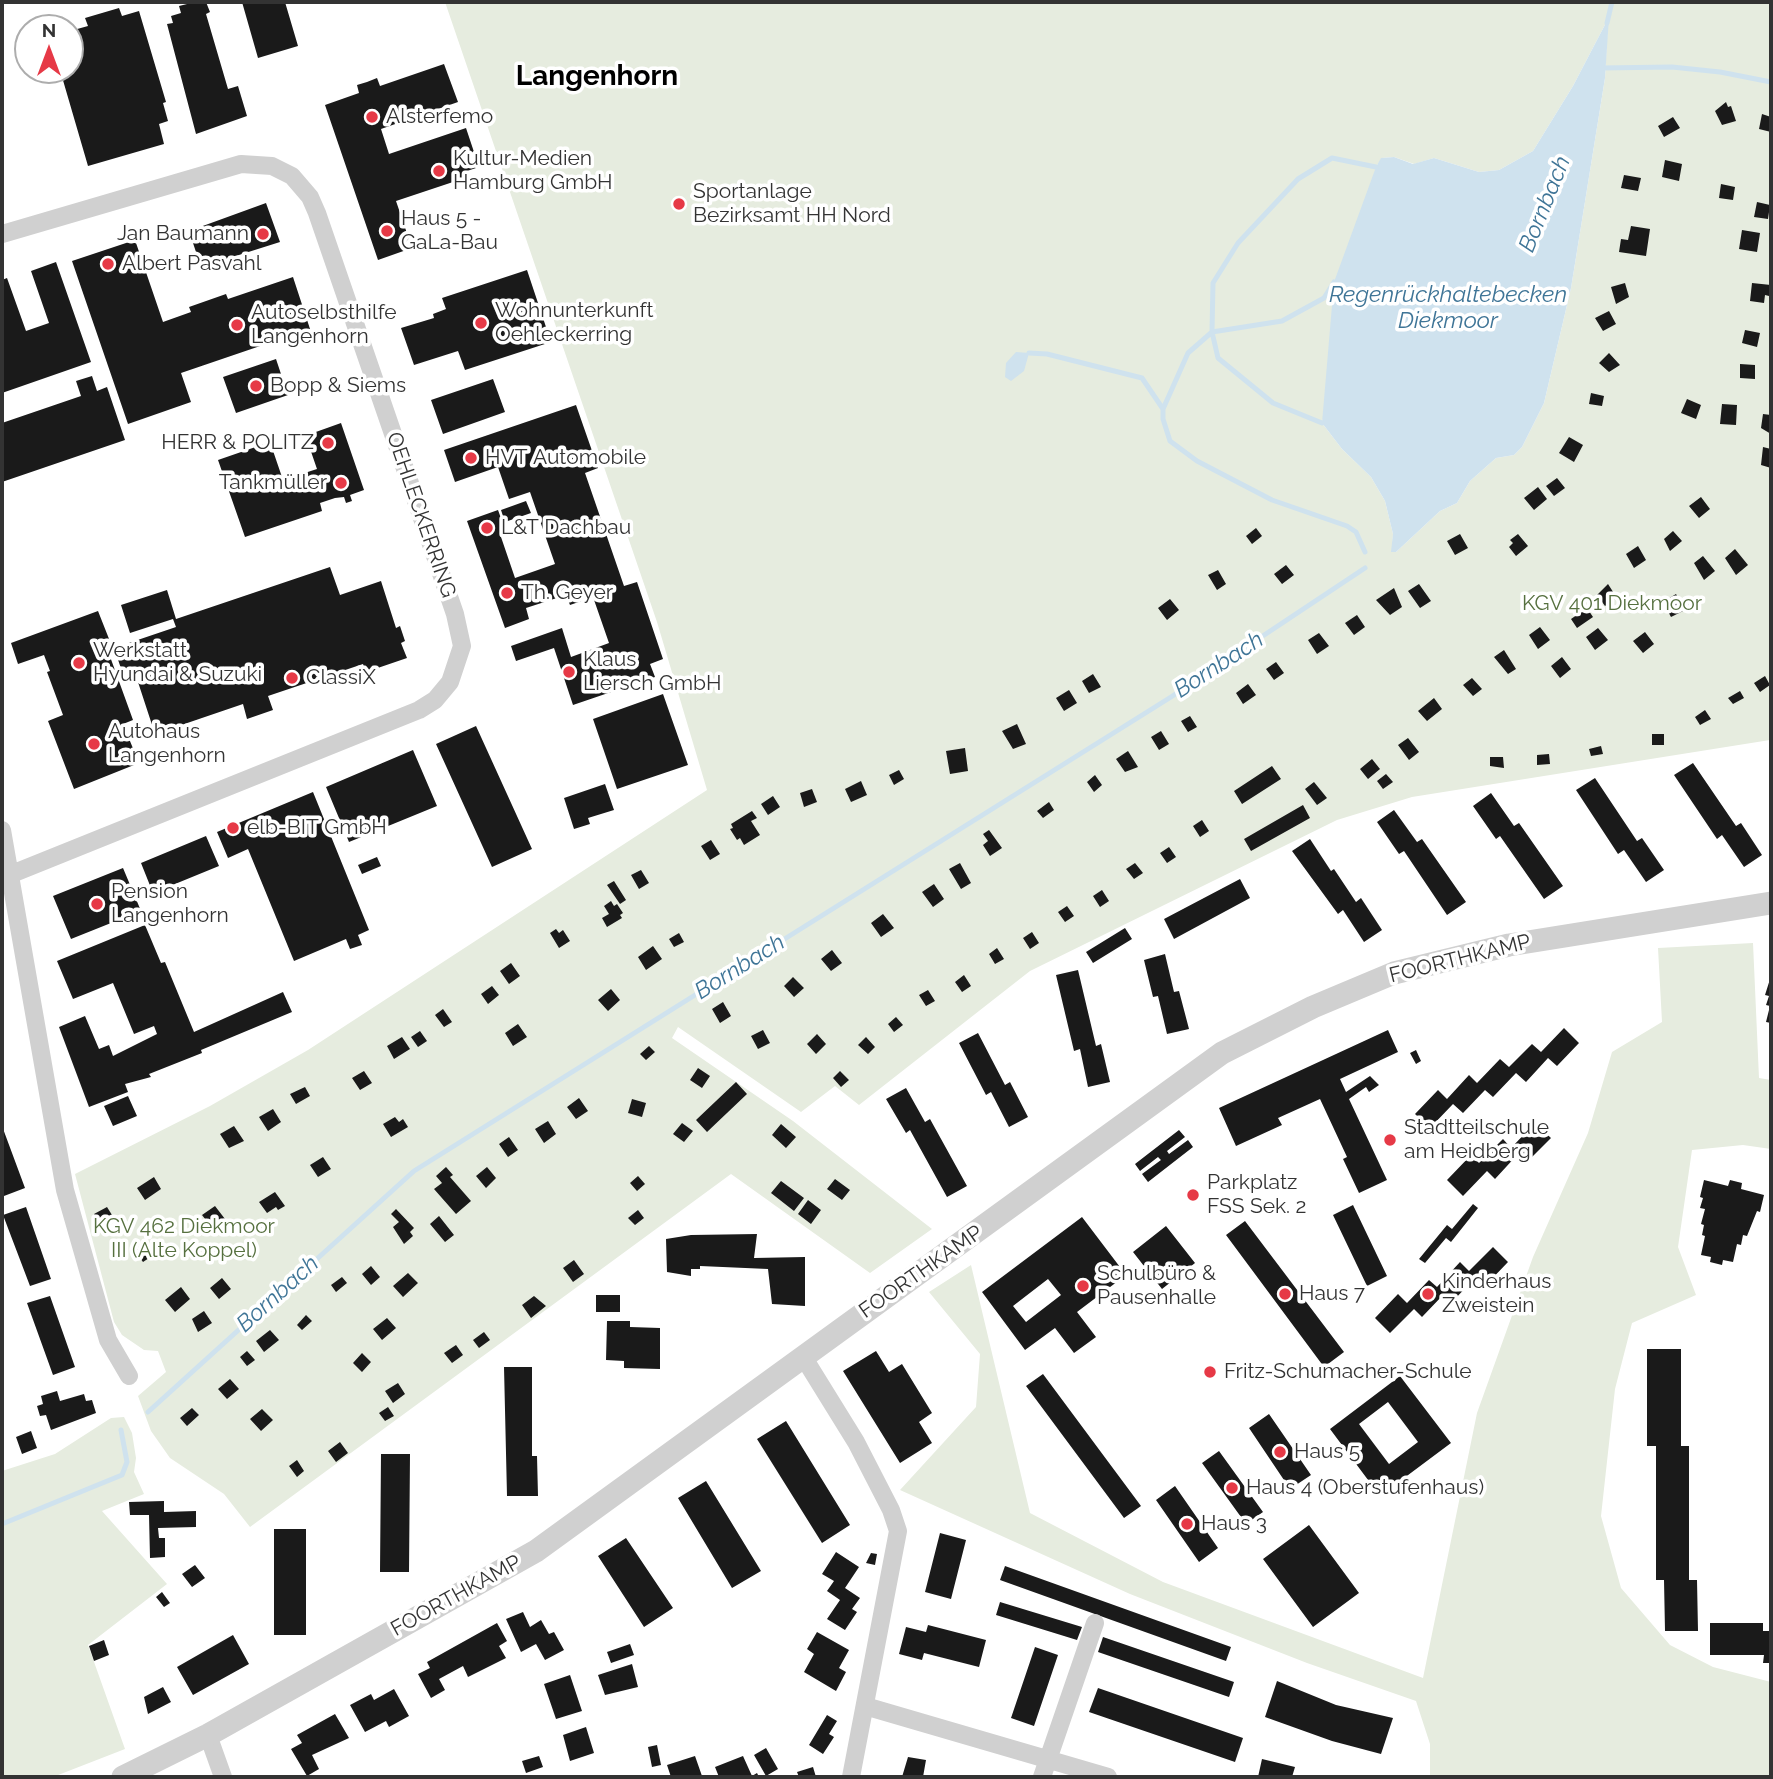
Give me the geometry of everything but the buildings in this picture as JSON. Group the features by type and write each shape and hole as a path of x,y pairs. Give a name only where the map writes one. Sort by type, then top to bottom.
{"street":[{"name":"OEHLECKERRING","path":"2,234 241,164 272,166 292,176 310,197 317,213 456,614 462,646 456,673 450,682 435,700 419,710 5,877"},
{"path":"2,830 5,877 65,1190 108,1340 129,1376"},
{"name":"FOORTHKAMP","path":"123,1777 208,1735 536,1551 1222,1053 1312,1007 1394,973 1479,951 1771,903"},
{"path":"804,1358 856,1442 891,1510 898,1531 851,1777"},
{"path":"1042,1777 1094,1623"},
{"path":"865,1706 1108,1777"},
{"path":"208,1735 223,1777"}],"green space":[{"path":"445,2 1771,2 1770,740 1412,797 1337,820 1030,971 859,1105 835,1086 801,1112 678,1027 672,1038 793,1121 932,1229 870,1273 731,1174 250,1527 224,1494 170,1458 151,1431 138,1396 166,1372 158,1351 144,1350 122,1335 114,1322 75,1174 210,1106 308,1050 707,790 657,622","holes":["1608,19 1605,78 1571,288 1544,403 1522,447 1514,455 1496,458 1470,481 1457,503 1440,511 1396,552 1392,551 1393,534 1385,501 1371,477 1342,449 1322,423 1376,167 1382,158 1394,157 1414,164 1434,158 1479,172 1499,170 1533,151 1573,86"]},
{"path":"1753,943 1759,1078 1771,1080 1771,1149 1743,1145 1692,1150 1678,1247 1696,1295 1632,1323 1615,1389 1601,1516 1621,1588 1670,1645 1713,1667 1771,1682 1771,1777 1430,1777 1430,1744 1416,1701 1307,1663 1130,1594 900,1490 976,1407 980,1354 929,1292 971,1265 1030,1513 1163,1582 1423,1678 1477,1413 1533,1257 1588,1133 1612,1052 1662,1022 1658,948"},
{"path":"124,1417 132,1433 136,1458 134,1472 144,1494 102,1511 167,1584 88,1645 125,1749 53,1777 2,1777 2,1471 55,1454 111,1418"}],"water":[{"name":"Regenrückhaltebecken Diekmoor","path":"1609,17 1605,78 1571,288 1544,403 1522,447 1514,455 1496,458 1470,481 1457,503 1440,511 1396,552 1391,552 1393,534 1385,501 1371,477 1342,449 1322,423 1334,282 1376,167 1381,158 1394,157 1413,164 1434,158 1479,172 1499,170 1533,151 1573,86"},
{"path":"1016,352 1029,353 1024,371 1011,381 1005,377 1006,363"}],"waterway":[{"name":"Bornbach","path":"1607,23 1612,2"},
{"path":"1601,68 1672,67 1720,72 1771,82"},
{"path":"1322,423 1273,403 1218,358 1212,332 1213,283 1238,243 1298,179 1332,158 1376,167"},
{"path":"1334,282 1324,298 1282,321 1212,332 1188,353 1163,409 1163,419 1170,441 1197,461 1272,500 1347,526 1356,532 1365,552"},
{"path":"1029,353 1047,354 1142,378 1163,409"},
{"name":"Bornbach","path":"148,1412 414,1171 1171,697 1365,568"},
{"name":"Bornbach","path":"2,1524 122,1475 127,1462 121,1430"}],"place":[{"name":"Alsterfemo","path":"372,117"},
{"name":"Kultur-Medien Hamburg GmbH","path":"439,171"},
{"name":"Sportanlage Bezirksamt HH Nord","path":"679,204"},
{"name":"Haus 5 - GaLa-Bau","path":"387,231"},
{"name":"Jan Baumann","path":"263,234"},
{"name":"Albert Pasvahl","path":"108,264"},
{"name":"Wohnunterkunft Oehleckerring","path":"481,323"},
{"name":"Autoselbsthilfe Langenhorn","path":"237,325"},
{"name":"Bopp & Siems","path":"256,386"},
{"name":"HERR & POLITZ","path":"328,443"},
{"name":"HVT Automobile","path":"471,458"},
{"name":"Tankmüller","path":"341,483"},
{"name":"L&T Dachbau","path":"487,528"},
{"name":"Th. Geyer","path":"507,593"},
{"name":"Werkstatt Hyundai & Suzuki","path":"79,663"},
{"name":"Klaus Liersch GmbH","path":"569,672"},
{"name":"ClassiX","path":"292,678"},
{"name":"Autohaus Langenhorn","path":"94,744"},
{"name":"elb-BIT GmbH","path":"233,828"},
{"name":"Pension Langenhorn","path":"97,904"},
{"name":"Stadtteilschule am Heidberg","path":"1390,1140"},
{"name":"Parkplatz FSS Sek. 2","path":"1193,1195"},
{"name":"Schulbüro & Pausenhalle","path":"1083,1286"},
{"name":"Haus 7","path":"1285,1294"},
{"name":"Kinderhaus Zweistein","path":"1428,1294"},
{"name":"Fritz-Schumacher-Schule","path":"1210,1372"},
{"name":"Haus 5","path":"1280,1452"},
{"name":"Haus 4 (Oberstufenhaus)","path":"1232,1488"},
{"name":"Haus 3","path":"1187,1524"}],"district":[{"name":"Langenhorn","path":"597,77"}],"park label":[{"name":"KGV 401 Diekmoor","path":"1612,604"},
{"name":"KGV 462 Diekmoor III (Alte Koppel)","path":"184,1239"}]}
